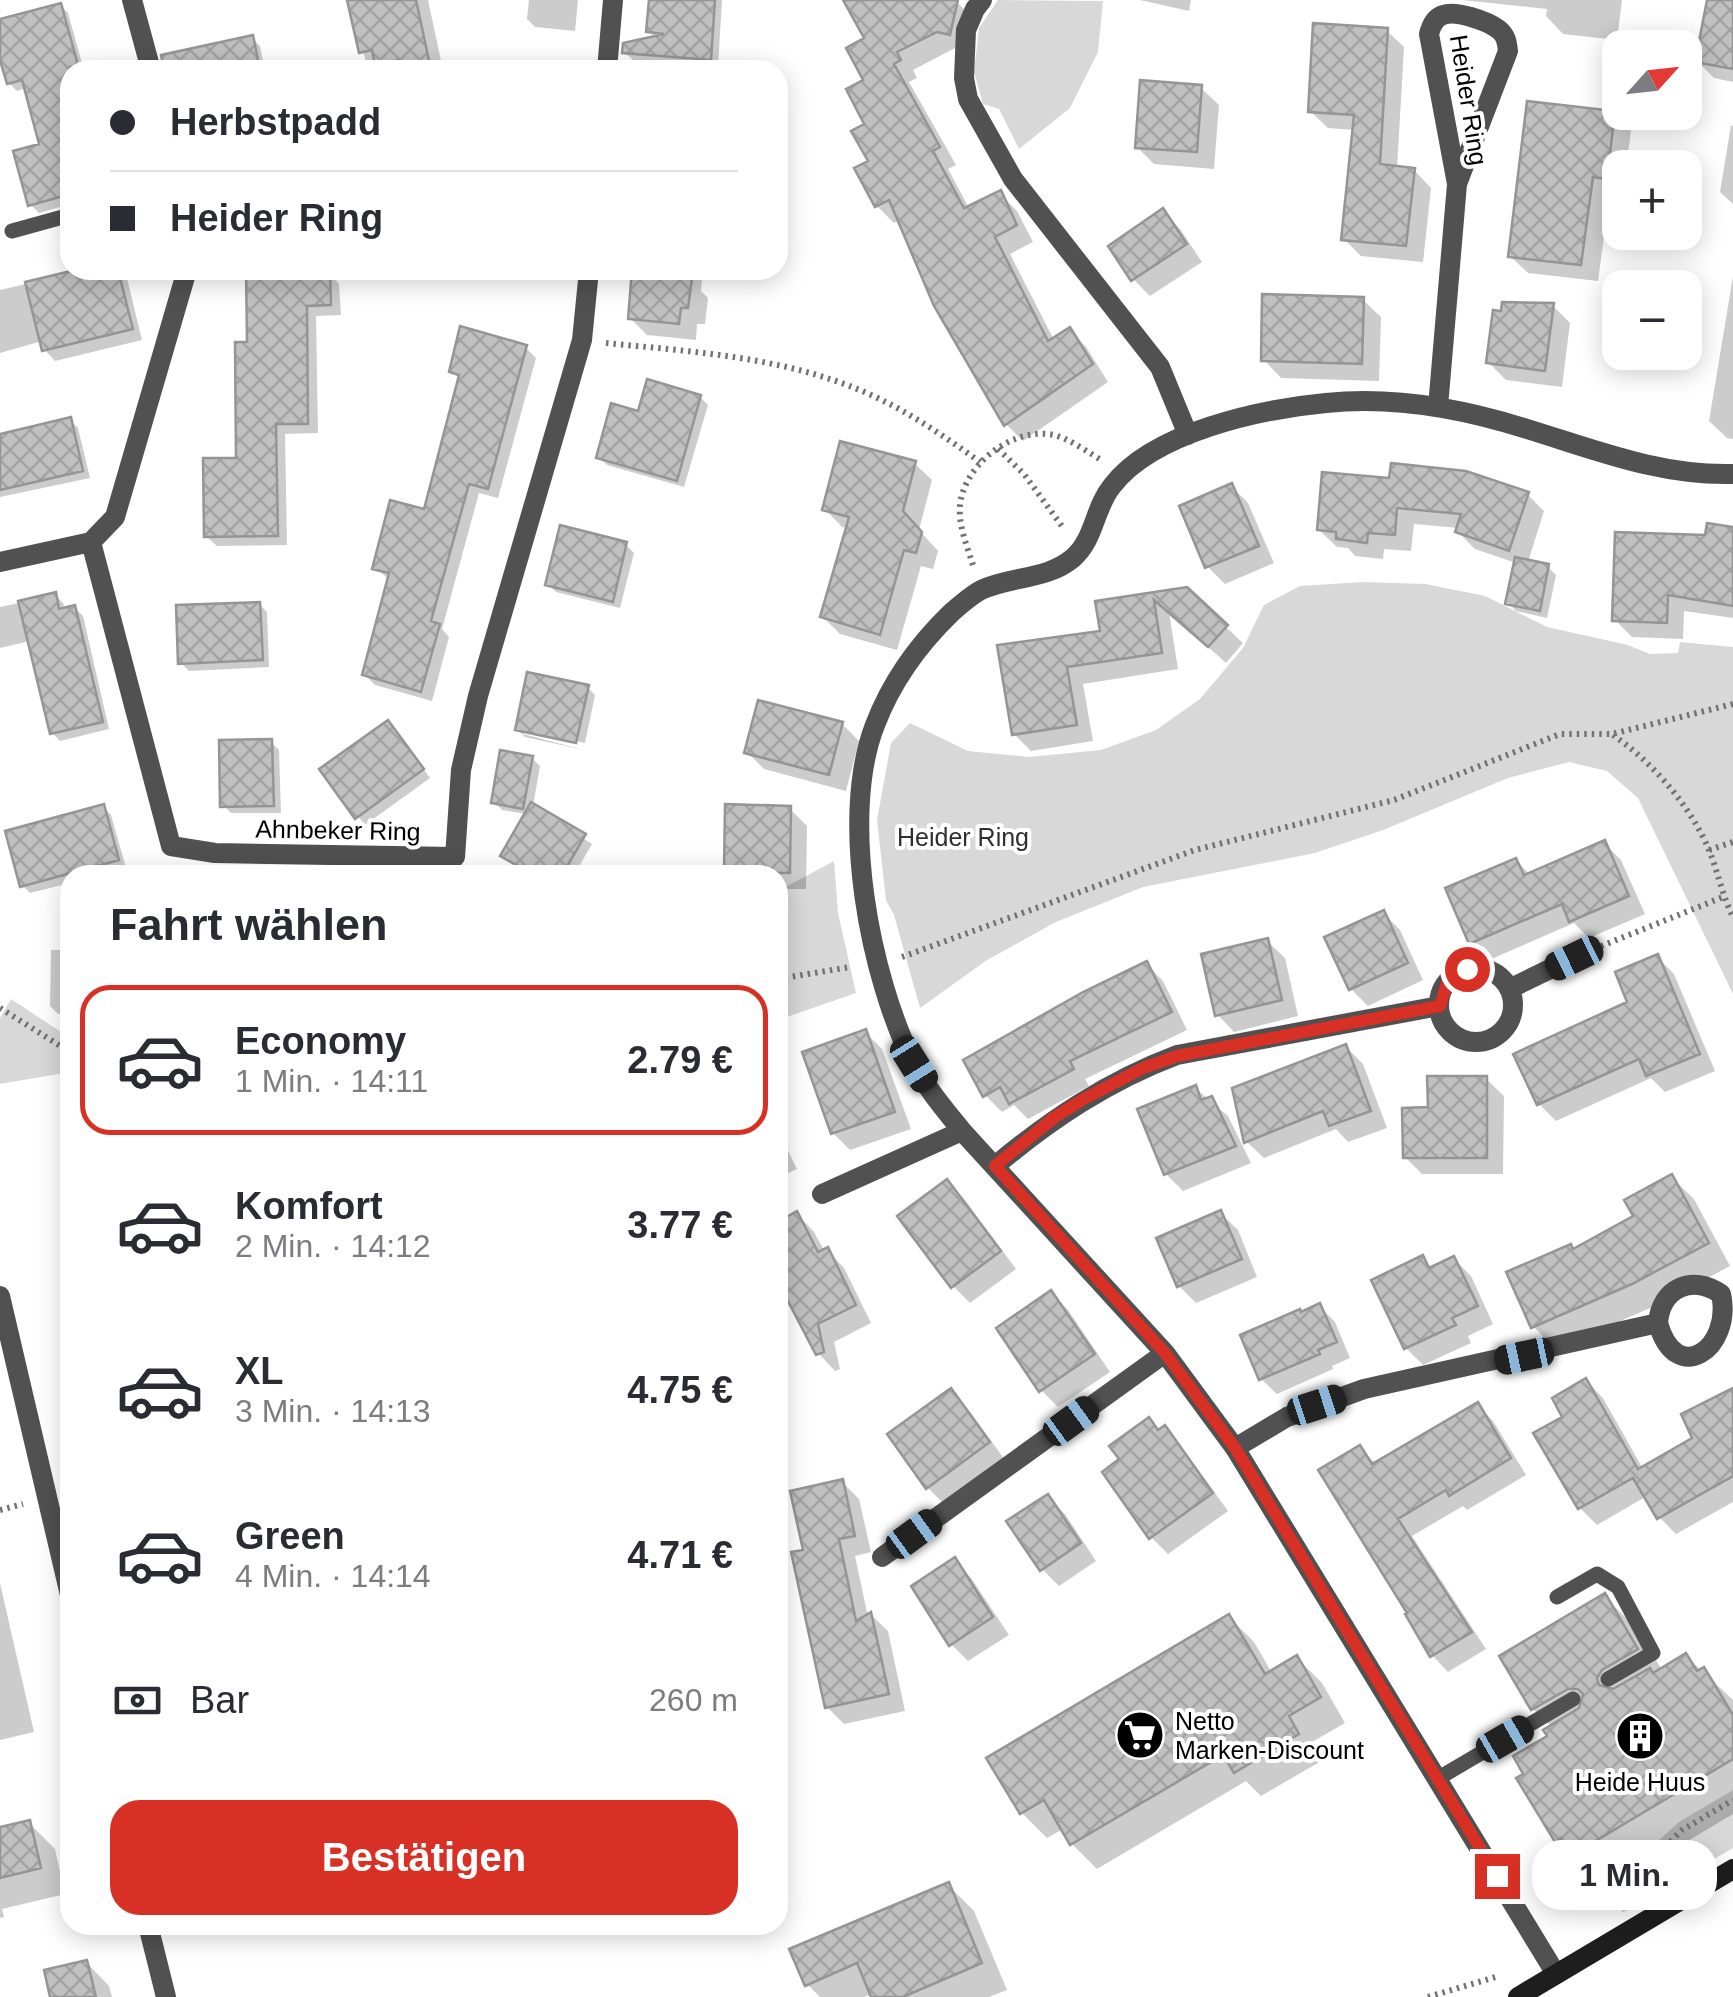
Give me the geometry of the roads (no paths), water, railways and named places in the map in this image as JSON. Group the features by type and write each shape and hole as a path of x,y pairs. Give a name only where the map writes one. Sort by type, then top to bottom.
{"street":[{"path":"132,0 148,60"},
{"path":"608,60 613,0"},
{"path":"982,0 966,30 964,78 968,100 1014,180 1160,368 1188,436"},
{"name":"Heider Ring","path":"1438,407 1457,184 1429,34 1433,21 1442,15 1457,14 1498,29 1507,40 1508,51 1457,184"},
{"path":"0,562 91,542 115,517 184,280"},
{"name":"Ahnbeker Ring","path":"91,542 171,846 215,853 455,857 461,770 478,696 582,340 587,280"},
{"path":"1556,1974 1235,1448 1165,1353 962,1132 914,1064 877,962 860,858 861,793 874,726 912,658 951,614 982,590 1044,574 1066,564 1085,546 1100,503 1124,472 1159,447 1188,436 1284,409 1362,400 1438,407 1523,427 1654,468 1693,474 1733,474"},
{"path":"1509,989 1574,958"},
{"path":"1467,969 1492,972 1509,989 1513,1000 1508,1024 1491,1040 1467,1041 1456,1036 1442,1018 1440,1006 1447,983 1467,969"},
{"path":"995,1166 1055,1117 1143,1068 1177,1056 1440,1006"},
{"path":"822,1194 962,1132"},
{"path":"1698,1283 1721,1294 1732,1316 1730,1341 1709,1355 1687,1356 1667,1344 1658,1323 1659,1310 1674,1290 1698,1283"},
{"path":"0,1296 7,1353 60,1556"},
{"path":"1235,1448 1287,1417 1364,1390 1658,1323"},
{"path":"882,1557 1165,1353"},
{"path":"1518,1997 1733,1869"},
{"path":"150,1935 166,1997"}],"lane":[{"path":"12,232 60,218"},
{"path":"1556,1597 1597,1574 1618,1588 1654,1652 1608,1679"},
{"path":"1437,1779 1573,1699"}],"place":[{"name":"Netto Marken-Discount","path":"1140,1735"},
{"name":"Heide Huus","path":"1640,1736"}]}
